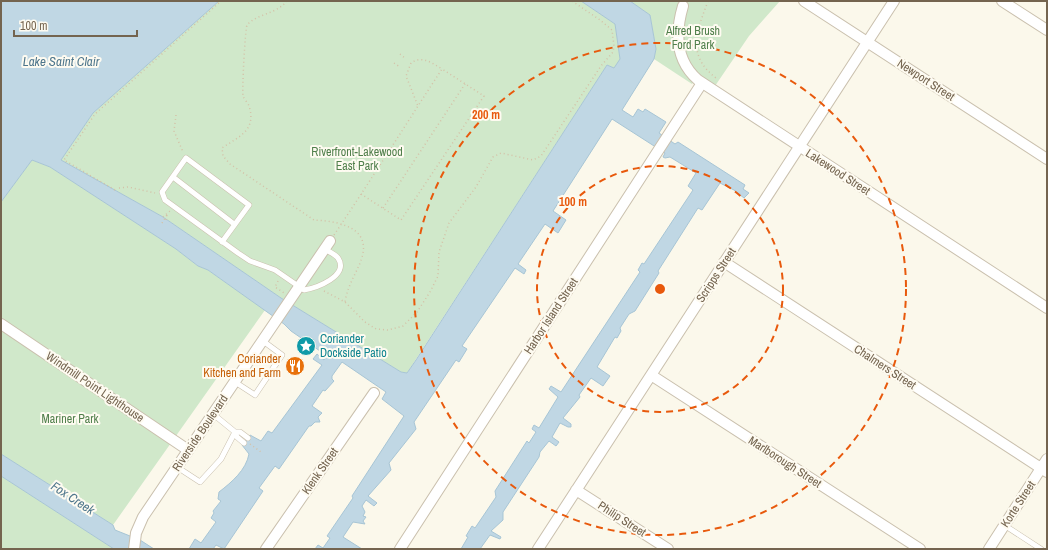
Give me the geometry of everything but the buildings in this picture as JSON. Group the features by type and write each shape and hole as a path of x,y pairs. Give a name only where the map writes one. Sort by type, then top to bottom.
{"street":[{"name":"Newport Street","path":"804,1 1047,159"},
{"name":"Scripps Street","path":"538,549 894,1"},
{"path":"1002,1 1047,30"},
{"name":"Lakewood Street","path":"684,3 678,25 679,49 686,68 702,83 1047,308"},
{"name":"Harbor Island Street","path":"400,549 702,83"},
{"name":"Riverside Boulevard","path":"134,549 136,533 143,517 328,245"},
{"name":"Chalmers Street","path":"724,262 1044,470"},
{"name":"Windmill Point Lighthouse","path":"1,324 188,450"},
{"name":"Marlborough Street","path":"651,375 920,549"},
{"name":"Klenk Street","path":"266,549 374,393"},
{"name":"Korte Street","path":"989,549 1004,525 1044,470 1047,459"},
{"name":"Philip Street","path":"576,490 668,549"}],"lane":[{"path":"222,242 249,205 186,158 162,192 162,198 222,242 244,258 282,274 299,288 304,290 315,287 334,278 340,269 338,258 328,245"},
{"path":"173,177 234,224"},
{"path":"235,382 255,395 282,355 263,340"},
{"path":"213,414 235,432 237,437 246,441"},
{"path":"177,467 200,482 221,459 235,432"},
{"path":"1004,525 1041,549"}],"path":[{"path":"115,190 64,160 95,114 221,1"},
{"path":"287,1 277,10 252,20 247,25 243,96 249,106 250,116 248,128 241,137 222,148 223,156 230,164 314,220 342,224 358,233 363,241 363,253 350,282 345,302"},
{"path":"315,287 345,302 365,322 376,329 388,330 403,326 417,312 438,276 439,252 449,223 476,187 493,157 501,153 533,160 540,156 600,66 613,52 614,46 612,30 572,1"},
{"path":"708,1 697,32 697,49 702,65 716,78"},
{"path":"400,54 406,59"},
{"path":"361,194 401,220 484,96 442,69 424,60 415,61 409,66 407,79 418,106"},
{"path":"394,63 400,67"},
{"path":"328,245 442,69"},
{"path":"383,208 465,84"},
{"path":"176,115 174,131 183,152 180,157"},
{"path":"119,188 128,187 155,193"},
{"path":"162,223 170,211"},
{"path":"163,217 167,215"},
{"path":"166,220 167,215"}],"green space":[{"name":"Riverfront-Lakewood East Park","path":"219,1 581,1 615,24 620,59 614,68 607,65 407,373 401,372 281,298 163,217 61,160 93,113"},
{"name":"Alfred Brush Ford Park","path":"630,1 780,1 749,36 715,86 699,74 692,84 654,59 656,49 650,15"},
{"name":"Mariner Park","path":"32,160 50,167 176,249 198,266 208,270 265,310 113,525 1,454 1,202"},
{"path":"1,476 114,549 1,549"}],"water":[{"name":"Lake Saint Clair","path":"1,1 219,1 93,113 61,160 163,217 281,298 401,372 407,373 416,360 607,65 614,68 620,59 615,24 581,1 630,1 650,15 656,49 654,59 622,110 633,117 638,109 643,112 645,109 666,122 659,133 675,144 678,142 745,185 743,189 749,193 744,198 734,190 720,183 702,210 698,208 658,271 659,273 635,311 629,314 620,328 621,331 617,338 615,337 597,367 610,376 603,386 591,378 579,395 580,397 563,418 571,424 571,427 560,423 552,437 559,442 556,446 549,441 540,452 539,457 503,512 503,520 491,531 501,537 500,539 490,535 480,549 461,549 472,526 475,528 496,497 495,491 527,441 529,443 536,432 532,429 534,425 539,428 558,397 549,389 551,386 561,392 640,272 638,270 642,263 644,264 693,190 688,186 696,173 670,157 663,157 665,153 612,119 553,211 566,220 558,233 545,224 518,264 526,270 524,274 515,268 462,346 467,349 459,362 456,360 414,422 416,429 389,463 391,470 368,496 377,503 374,506 366,500 362,506 365,512 363,516 366,517 363,521 365,524 353,522 343,537 362,549 315,549 318,545 323,548 330,538 327,536 353,498 352,496 404,416 382,399 386,392 342,362 332,376 334,381 325,391 323,390 312,406 322,413 318,417 320,422 315,422 309,426 279,469 275,466 259,488 263,491 224,549 216,545 213,549 189,549 195,539 201,543 216,522 211,518 214,513 213,511 221,501 218,499 219,492 238,475 247,460 249,454 242,445 250,435 261,441 268,431 272,433 322,365 313,359 317,354 324,360 329,353 322,348 320,351 208,270 198,266 176,249 50,167 32,160 1,202"},
{"name":"Fox Creek","path":"1,454 113,525 115,530 140,540 154,549 114,549 1,476"}],"place":[{"name":"Coriander Dockside Patio","path":"306,346"},
{"name":"Coriander Kitchen and Farm","path":"295,366"}]}
